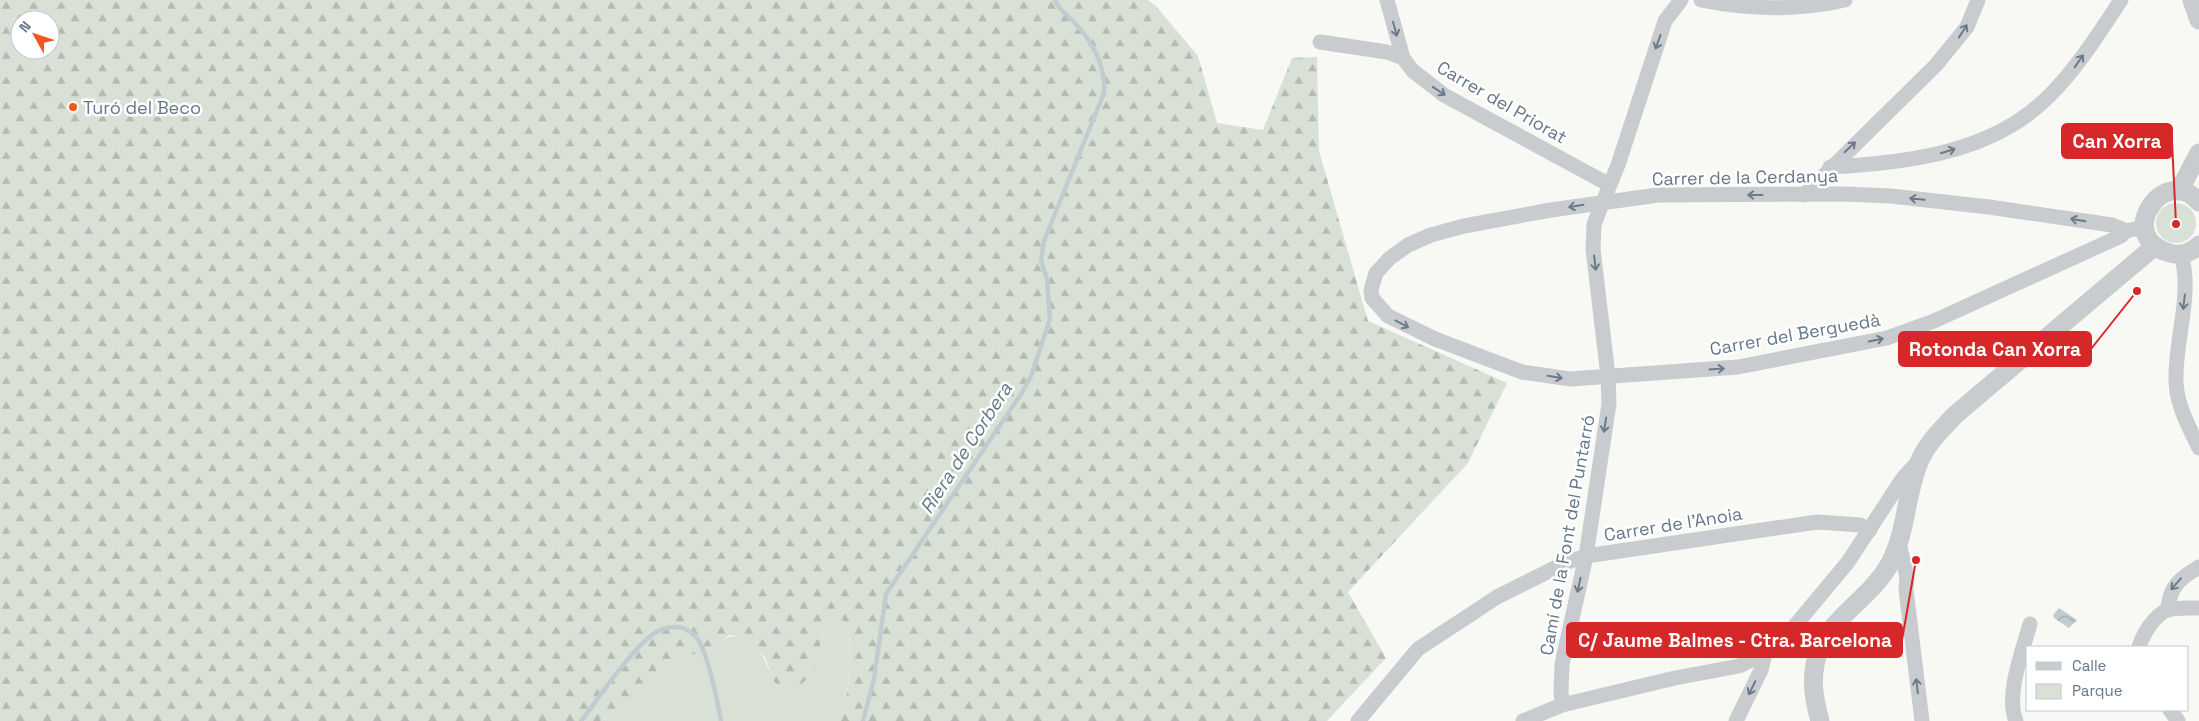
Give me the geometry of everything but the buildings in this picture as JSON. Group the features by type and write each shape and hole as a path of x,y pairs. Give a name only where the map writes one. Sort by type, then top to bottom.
{"street":[{"path":"1388,0 1403,58"},
{"name":"Camí de la Font del Puntarró","path":"1562,705 1562,664 1586,556 1609,404 1608,376 1593,249 1594,224 1608,184 1618,165 1665,21 1681,0"},
{"path":"1701,0 1750,8 1794,9 1845,0"},
{"path":"1804,195 1830,166 1945,55 1967,27 1978,0"},
{"path":"1830,166 1898,162 1933,156 1975,143 2019,120 2049,97 2070,74 2121,0"},
{"path":"2192,0 2199,20"},
{"path":"1320,42 1387,52 1403,58"},
{"name":"Carrer del Priorat","path":"1403,58 1413,71 1444,95 1608,184"},
{"path":"2178,192 2199,153"},
{"path":"2124,230 2162,195 2178,192 2187,194 2199,202"},
{"name":"Carrer de la Cerdanya","path":"1371,290 1376,273 1390,258 1408,245 1431,235 1473,224 1601,202 1658,195 1891,196 1989,206 2124,230"},
{"path":"2124,230 2148,237 2155,246 2172,254 2190,252 2199,246"},
{"name":"Carrer del Berguedà","path":"1371,290 1372,298 1388,316 1427,336 1470,353 1532,373 1570,379 1738,367 1887,338 1934,321 2124,230"},
{"path":"1524,721 1562,705 1675,678 1739,666 1765,653 1820,598 1870,530 1903,478 1920,460 1932,442 1955,415 2155,246"},
{"path":"2181,254 2186,268 2186,284 2176,381 2180,404 2199,448"},
{"path":"1820,721 1812,684 1820,650 1829,632 1881,579 1899,543 1920,460"},
{"name":"Carrer de l'Anoia","path":"1358,721 1418,649 1497,596 1565,563 1586,556 1817,522 1860,525 1870,530"},
{"path":"1899,543 1907,577 1906,590 1922,721"},
{"path":"2168,610 2168,598 2175,583 2199,567"},
{"path":"1881,579 1893,580 1906,590"},
{"path":"2140,646 2149,627 2168,610 2199,608"},
{"path":"2016,721 2013,706 2014,690 2030,624"},
{"path":"1736,721 1761,670 1765,653"}],"green space":[{"path":"0,0 1148,0 1155,5 1198,56 1217,123 1263,130 1292,58 1317,57 1319,151 1368,321 1507,383 1468,463 1348,592 1386,658 1327,721 840,721 843,716 847,694 850,653 849,635 843,620 826,628 821,638 819,658 815,669 799,687 785,689 774,682 765,657 756,647 744,637 730,635 705,652 689,655 664,670 600,721 0,721"},
{"path":"2176,203 2190,209 2196,223 2190,237 2176,243 2162,237 2156,223 2162,209"},
{"path":"843,620 849,635 850,653 847,694 843,716 840,721 600,721 666,667 689,655 705,651 731,636 741,636 751,641 762,655 769,670 819,652 820,639 827,627"}],"water":[{"path":"2059,608 2077,620 2069,628 2054,618 2053,615"}],"waterway":[{"name":"Riera de Corbera","path":"863,721 874,679 886,594 1023,391 1031,376 1050,319 1047,279 1041,260 1044,241 1104,93 1103,73 1096,54 1086,36 1060,9 1055,0"},
{"name":"Riera de Corbera","path":"581,721 643,642 663,629 675,627 691,632 700,643 712,677 721,721"}],"place":[{"name":"Turó del Beco","path":"73,107"},
{"name":"Can Xorra","path":"2176,224"},
{"name":"Rotonda Can Xorra","path":"2137,291"},
{"name":"C/ Jaume Balmes - Ctra. Barcelona","path":"1916,560"}]}
